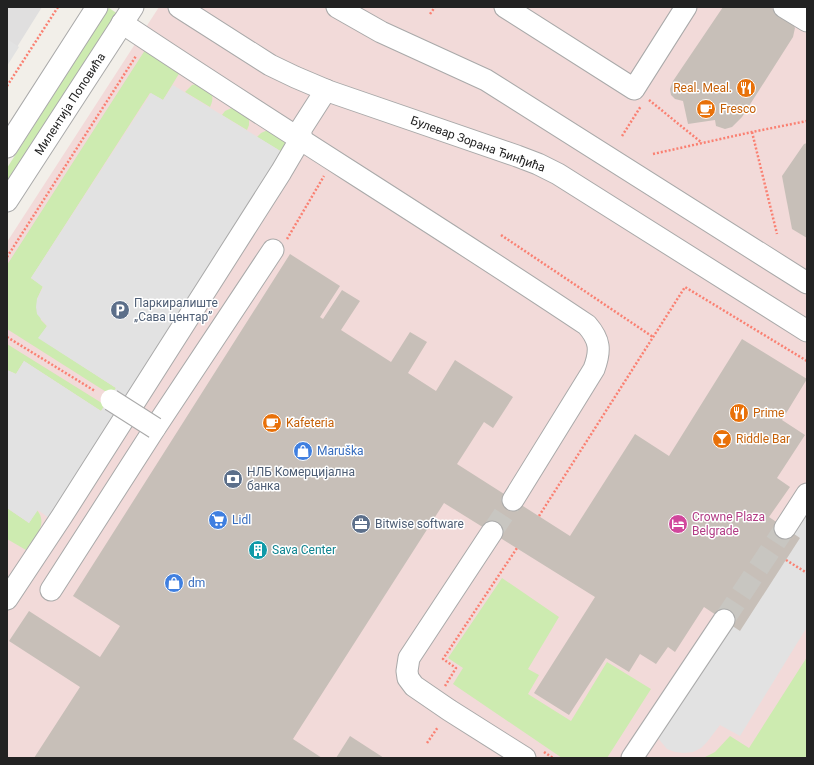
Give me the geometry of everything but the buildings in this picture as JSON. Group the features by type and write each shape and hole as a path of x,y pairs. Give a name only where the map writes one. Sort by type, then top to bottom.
{"street":[{"path":"82,7 84,27"},
{"path":"7,147 97,7"},
{"name":"Булевар Зорана Ђинђића","path":"179,7 270,65 330,92 517,156 558,174 807,331"},
{"path":"337,7 381,32 486,80 807,283"},
{"path":"505,7 640,93 686,7"},
{"path":"784,7 807,21"},
{"path":"128,15 147,39 492,262 587,325 595,334 599,347 594,368 513,500"},
{"name":"Милентија Поповића","path":"7,201 128,15"},
{"path":"7,599 62,516 281,172 300,138 301,129 330,92"},
{"path":"51,590 155,428 279,245"},
{"path":"103,396 155,428"},
{"path":"785,528 807,494"},
{"path":"492,532 409,658 407,671 408,678 414,686 524,758"},
{"path":"632,758 724,620"}],"path":[{"path":"7,86 58,7"},
{"path":"430,14 435,7"},
{"path":"7,257 147,39"},
{"path":"622,136 640,93 702,143"},
{"path":"653,154 807,121"},
{"path":"752,132 777,234"},
{"path":"279,245 334,160"},
{"path":"501,235 654,337"},
{"path":"539,516 685,287 807,361"},
{"path":"7,337 103,396"},
{"path":"445,686 456,668 443,659 517,548"},
{"path":"786,560 807,573"},
{"path":"427,743 438,727"}],"shaded area":[{"path":"7,7 42,7 7,63"},
{"path":"159,7 807,7 807,758 7,758 7,242"},
{"path":"7,39 19,47 7,66"},
{"name":"Паркиралиште „Сава центар”","path":"173,85 282,152 64,529 38,510 29,523 7,508 7,370 16,374 24,361 101,411 116,388 38,338 47,326 37,314 36,307 37,299 43,287 31,278 151,93 163,100"},
{"path":"807,509 807,627 740,736 720,725 701,748 693,752 675,752 667,749 657,737"}],"green space":[{"path":"109,8 118,14 7,187 7,168"},
{"path":"147,47 180,72 163,100 150,93 31,278 43,286 37,299 41,320 47,326 39,338 116,388 111,395 7,329 7,265"},
{"path":"197,84 211,91 212,103 210,107 185,92 192,85"},
{"path":"234,107 249,119 247,130 222,115 225,111"},
{"path":"270,129 285,141 285,146 282,152 257,137 261,133"},
{"path":"7,344 105,405 101,411 24,361 16,374 7,370"},
{"path":"7,508 29,523 37,510 40,515 41,526 39,531 26,550 7,539"},
{"path":"502,578 559,617 528,669 539,675 528,694 571,721 607,662 651,689 607,758 562,758 453,684 463,668 448,658"},
{"path":"807,657 807,758 703,758 715,752 730,736 749,748"}],"tunnel":[{"path":"492,532 513,500"},
{"path":"724,620 785,528"}],"place":[{"name":"Real. Meal.","path":"746,88"},
{"name":"Fresco","path":"706,109"},
{"name":"Паркиралиште „Сава центар”","path":"120,310"},
{"name":"Prime","path":"739,413"},
{"name":"Kafeteria","path":"272,423"},
{"name":"Riddle Bar","path":"722,439"},
{"name":"Maruška","path":"303,451"},
{"name":"НЛБ Комерцијална банка","path":"233,479"},
{"name":"Lidl","path":"218,520"},
{"name":"Bitwise software","path":"361,524"},
{"name":"Crowne Plaza Belgrade","path":"678,524"},
{"name":"Sava Center","path":"258,550"},
{"name":"dm","path":"174,583"}]}
